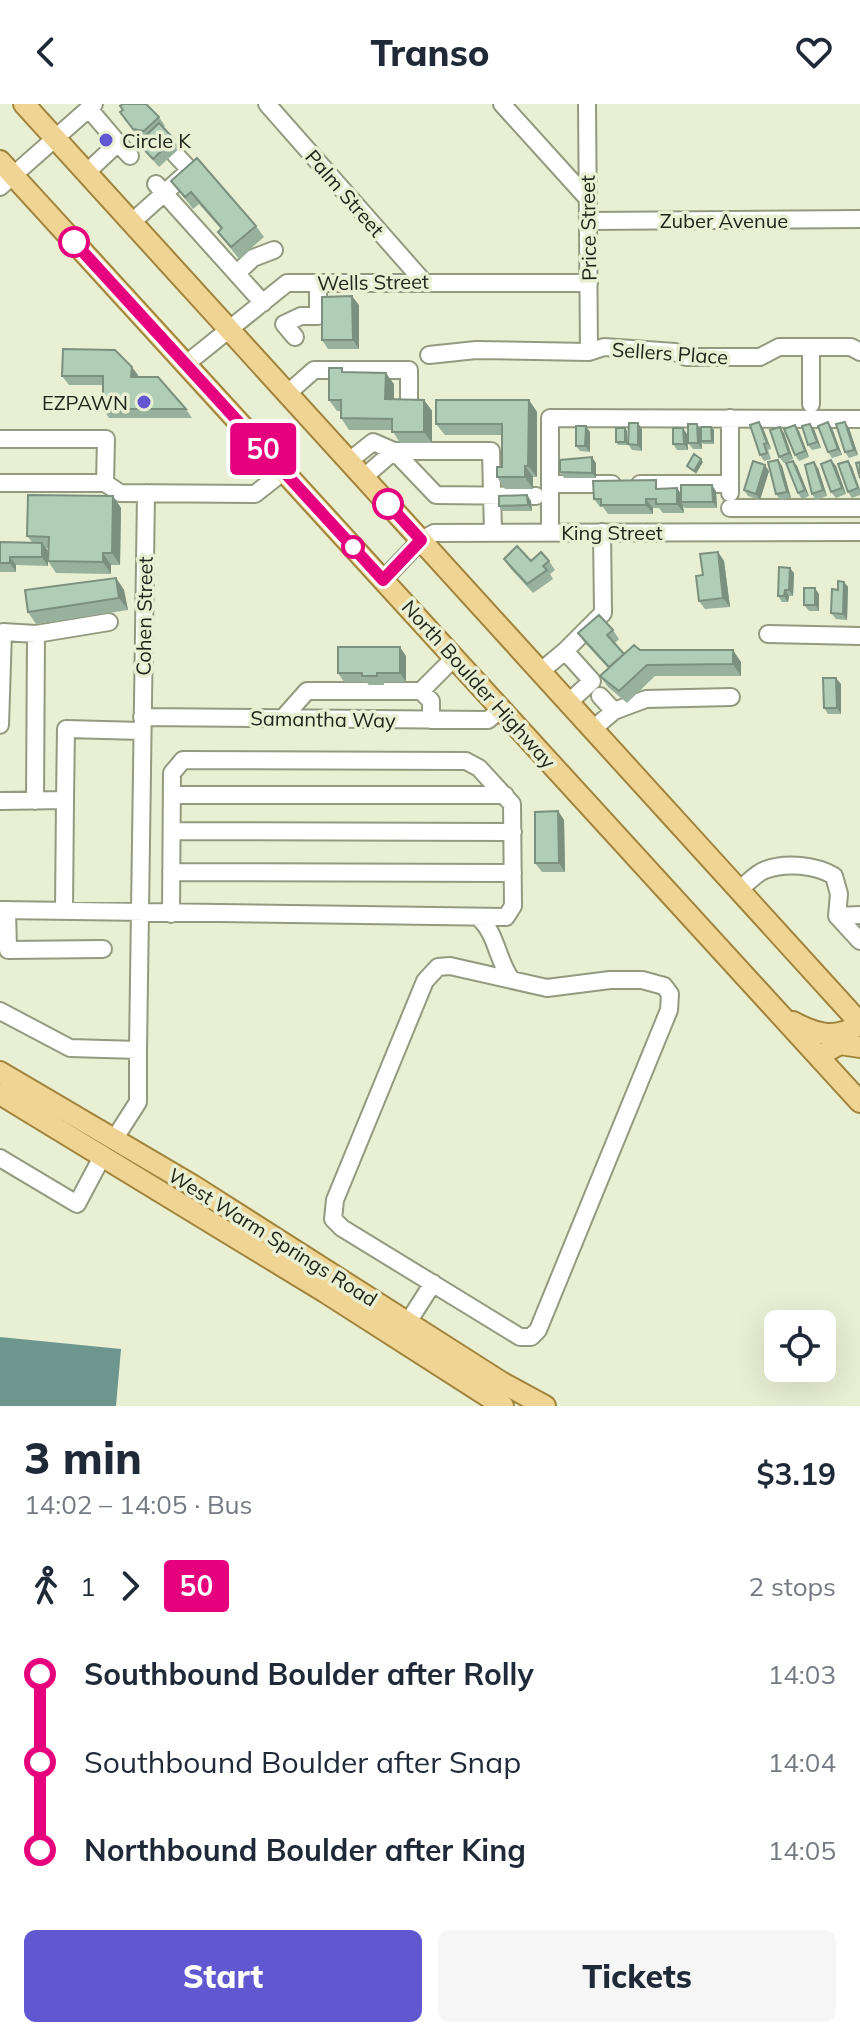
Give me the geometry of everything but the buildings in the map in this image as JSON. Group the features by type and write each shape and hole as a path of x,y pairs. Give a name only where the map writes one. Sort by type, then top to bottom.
{"main road":[{"path":"24,104 860,1023 847,1033 833,1036 818,1033 779,1014"},
{"name":"North Boulder Highway","path":"4,174 186,364 860,1102"},
{"path":"818,1056 840,1044 860,1047"},
{"name":"West Warm Springs Road","path":"0,1072 109,1146 403,1330 545,1406"},
{"name":"West Warm Springs Road","path":"0,1094 109,1146"},
{"name":"West Warm Springs Road","path":"403,1330 503,1406"}],"street":[{"name":"Palm Street","path":"267,104 423,281"},
{"path":"502,104 588,199"},
{"name":"Price Street","path":"587,104 589,352"},
{"path":"4,174 34,157 91,106 130,156"},
{"path":"86,173 118,143"},
{"path":"132,222 160,188 190,170 175,154"},
{"path":"160,188 263,303"},
{"name":"Zuber Avenue","path":"588,221 860,219"},
{"path":"237,273 253,258 274,250"},
{"name":"Wells Street","path":"186,364 287,283 589,283"},
{"path":"295,337 284,324 301,316 318,316 318,283"},
{"name":"Sellers Place","path":"429,355 476,350 589,352 604,347 675,352 686,357 760,357 779,347 851,347 860,352"},
{"path":"811,347 811,404"},
{"path":"288,393 314,370 409,370 409,407"},
{"path":"550,531 550,418 860,419"},
{"path":"730,418 730,533"},
{"path":"0,439 106,439 105,483"},
{"path":"349,461 373,442 394,451 436,495 536,496"},
{"path":"364,477 394,451 491,451 493,532"},
{"path":"0,483 105,483 120,493 255,494 283,472"},
{"path":"550,484 730,484"},
{"name":"Cohen Street","path":"0,1158 77,1204 138,1102 138,913 146,493"},
{"path":"730,508 860,508"},
{"path":"541,671 603,613 602,532"},
{"name":"King Street","path":"421,540 434,533 860,532"},
{"path":"383,580 421,540"},
{"path":"0,725 1,632 36,634 109,622"},
{"path":"35,801 36,634"},
{"path":"768,634 860,636"},
{"path":"565,651 592,681 569,702"},
{"path":"283,718 307,691 421,691 454,658"},
{"path":"421,691 431,701 431,720"},
{"path":"600,696 614,711"},
{"path":"593,729 614,711 646,699 731,697"},
{"name":"Samantha Way","path":"65,800 66,729 141,729 283,718 488,720 501,709"},
{"path":"103,949 4,950 4,910 171,914 506,917 511,913 512,804 479,768 466,761 183,760 176,765 172,795 171,914"},
{"path":"172,795 505,795"},
{"path":"0,801 65,800 64,911"},
{"path":"172,831 513,832"},
{"path":"739,890 764,870 802,866 823,869 834,876 839,894 837,916 860,941"},
{"path":"171,872 513,873"},
{"path":"837,916 860,915"},
{"path":"479,918 492,932 501,963 511,979"},
{"path":"450,966 547,988 610,980 642,980 664,986 671,1000 534,1334 520,1337 433,1283 336,1224 333,1206 431,971 450,966"},
{"path":"0,1011 70,1048 138,1050"},
{"path":"403,1330 433,1283"}],"water":[{"path":"0,1337 121,1349 116,1406 0,1406"}],"bus line":[{"name":"50","path":"74,242 383,580 421,540 388,504"}],"place":[{"name":"Circle K","path":"106,140"},
{"name":"EZPAWN","path":"144,402"}]}
